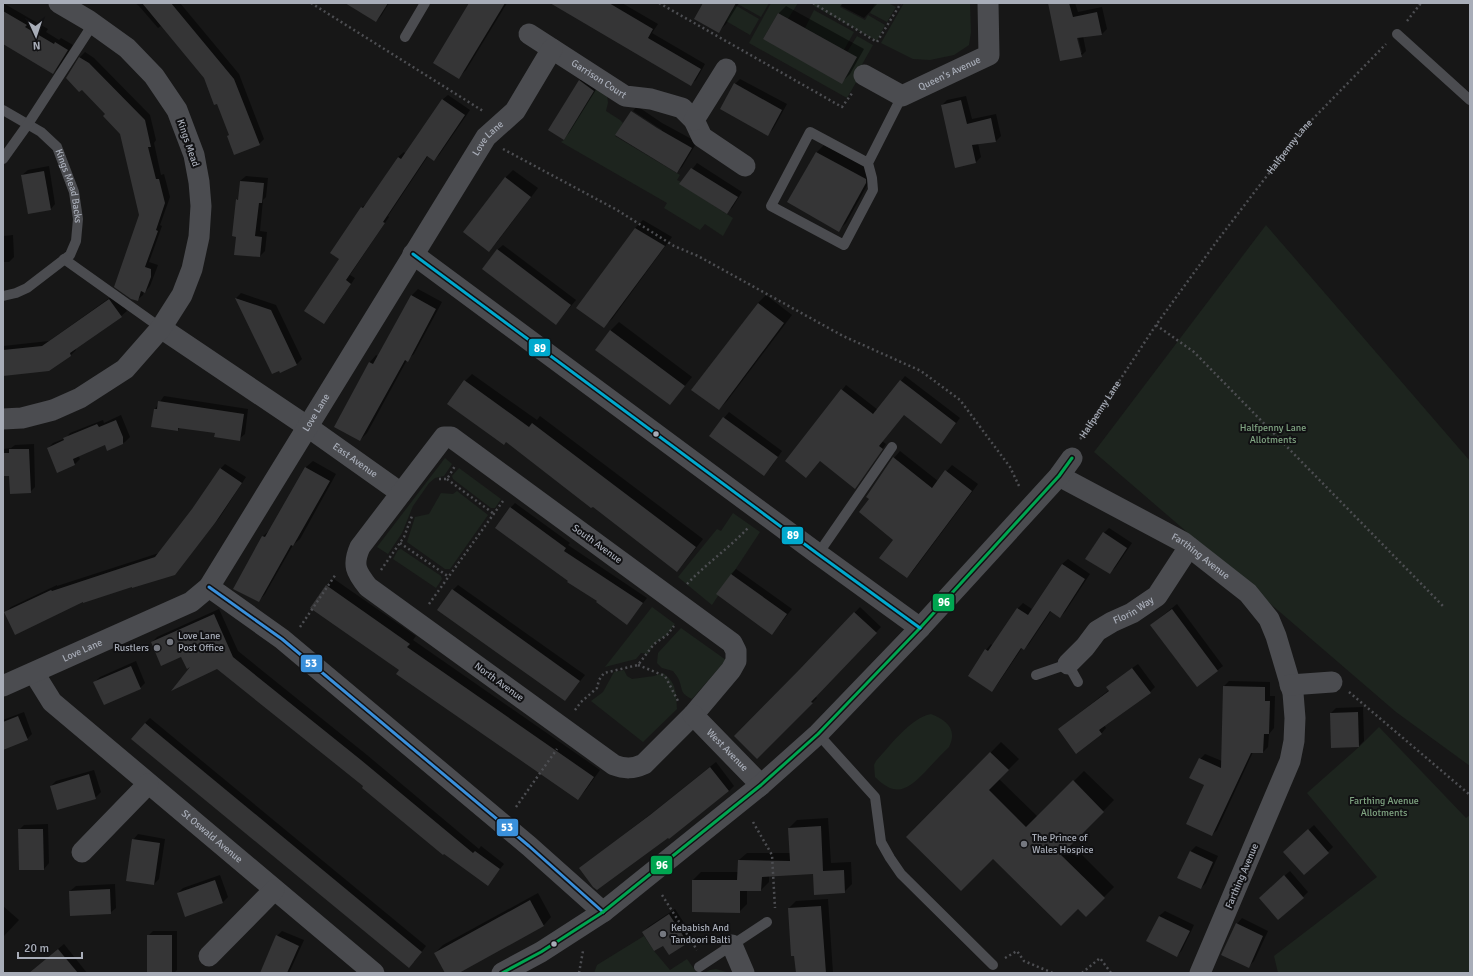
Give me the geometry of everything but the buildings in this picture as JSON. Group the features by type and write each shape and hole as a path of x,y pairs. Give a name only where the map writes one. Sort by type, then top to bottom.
{"street":[{"name":"Kings Mead","path":"3,420 22,418 53,410 80,398 125,369 161,328 182,296 192,269 199,237 201,206 200,188 194,155 177,110 154,76 127,48 93,24 59,3"},
{"name":"Queen's Avenue","path":"902,96 989,56 988,3"},
{"name":"Garrison Court","path":"529,34 625,96 651,99 682,108 694,120 702,137 746,166"},
{"name":"Love Lane","path":"3,686 191,602 209,587 486,137 515,111 552,49"},
{"path":"694,120 726,68"},
{"path":"864,75 902,96"},
{"path":"413,254 920,628"},
{"path":"161,328 308,427"},
{"name":"East Avenue","path":"308,427 401,493"},
{"name":"South Avenue","path":"401,493 444,437 451,437 732,643 736,651 736,661 731,670 693,715"},
{"path":"502,973 541,952 603,912 760,785 818,734 920,628 1059,476 1072,458"},
{"name":"Farthing Avenue","path":"1059,476 1183,542 1248,593 1269,619 1276,636 1293,693 1295,718 1294,741 1290,761 1201,973"},
{"path":"368,587 358,574 355,564 356,555 360,546 401,493"},
{"name":"Florin Way","path":"1068,664 1085,647 1097,631 1132,613 1156,596 1189,547"},
{"path":"209,587 282,639 504,824 603,912"},
{"name":"North Avenue","path":"368,587 614,765 624,769 644,764 693,715"},
{"name":"St Oswald Avenue","path":"34,673 52,702 374,973"},
{"path":"1290,685 1332,682"},
{"name":"West Avenue","path":"693,715 760,785"},
{"path":"82,852 148,784"},
{"path":"210,956 274,890"},
{"path":"732,945 744,973"}],"lane":[{"path":"405,37 425,3"},
{"path":"3,159 28,124 93,24"},
{"path":"1397,34 1470,100"},
{"path":"868,163 810,132 770,206 844,245 873,190 872,178 868,163 902,96"},
{"name":"Kings Mead Backs","path":"3,110 41,132 57,147 74,192 78,219 76,241 70,255 27,288 16,293 3,296"},
{"path":"64,259 161,328"},
{"path":"818,554 892,448"},
{"path":"1068,664 1078,682"},
{"name":"Florin Way","path":"1036,675 1068,664"},
{"path":"818,734 875,797 881,842 901,874 993,965"},
{"path":"702,965 767,922"}],"path":[{"path":"311,3 501,123"},
{"path":"659,3 842,108 864,75"},
{"path":"813,3 877,42 901,3"},
{"name":"Halfpenny Lane","path":"1072,458 1073,445 1083,436 1156,325 1217,241 1302,130 1397,34 1421,3"},
{"path":"486,137 500,147 617,210 674,246 698,256 843,336 921,371 960,400 1010,467 1029,509"},
{"path":"1156,325 1194,352 1443,606"},
{"path":"447,479 467,449"},
{"path":"437,480 447,479 494,514"},
{"path":"416,622 516,485"},
{"path":"368,587 404,537 415,509"},
{"path":"638,665 654,644 667,635 679,604 707,564 727,548 762,512"},
{"path":"400,543 449,577"},
{"path":"296,632 337,573"},
{"path":"504,824 581,702 597,688 599,680 604,673 638,665 665,676 678,700 693,715"},
{"path":"1332,682 1337,682 1470,795"},
{"path":"753,822 772,855 776,926 767,922"},
{"path":"662,895 702,965"},
{"path":"993,965 1017,951 1024,961 1053,973"},
{"path":"579,973 584,952"},
{"path":"1082,973 1100,958 1111,973"}],"green space":[{"path":"736,3 769,3 761,17"},
{"path":"771,3 798,3 788,19 778,13 763,39 847,52 857,36 873,45 855,77 858,79 847,98 749,43"},
{"path":"815,3 842,3 840,7 865,20 868,15 885,25 877,41 814,6"},
{"path":"875,3 888,3 896,7 887,22 870,13"},
{"path":"904,3 970,3 971,32 969,45 954,55 930,60 913,59 881,43"},
{"path":"735,5 759,19 750,35 726,21"},
{"path":"814,10 854,32 844,50 805,28"},
{"path":"595,87 607,94 608,103 606,111 623,123 615,136 680,175 677,180 681,182 680,184 733,218 723,236 705,224 700,230 664,208 667,203 561,142 564,140 595,90"},
{"name":"Halfpenny Lane Allotments","path":"1266,225 1470,461 1470,766 1396,712 1094,452"},
{"path":"445,458 452,464 444,476 435,478 429,483 413,506 402,533 388,554 377,547"},
{"path":"459,468 501,499 495,508 491,508 453,479 452,476"},
{"path":"457,491 488,515 450,569 445,569 407,542 415,517 429,514 441,493 453,494"},
{"path":"733,513 760,532 712,605 678,577 717,529 721,531"},
{"path":"401,549 441,576 442,579 436,588 393,559 398,550"},
{"path":"652,607 675,624 667,635 654,644 648,654 641,653 636,659 605,667"},
{"path":"681,628 726,660 692,699 684,693 679,679 673,671 662,668 657,663 658,653"},
{"path":"624,670 627,676 632,679 654,676 663,673 671,681 675,689 677,709 643,742 591,701 603,692 614,672"},
{"path":"931,714 946,722 949,726 952,735 949,747 919,778 907,787 895,789 889,788 882,784 875,777 874,765 876,761 908,727 923,717"},
{"name":"Farthing Avenue Allotments","path":"1379,727 1466,818 1470,815 1470,973 1278,973 1274,956 1377,877 1307,793 1359,747"},
{"path":"644,936 670,970 687,959 697,973 594,973 597,965"},
{"path":"716,969 730,973 704,973"}],"transit line":[{"name":"89","path":"413,254 920,628"},
{"name":"96","path":"502,973 541,952 603,912 761,785 818,734 920,628 1059,476 1072,458"},
{"name":"53","path":"209,587 282,639 529,846 603,912"}],"place":[{"name":"Love Lane Post Office","path":"170,642"},
{"name":"Rustlers","path":"157,648"},
{"name":"The Prince of Wales Hospice","path":"1024,844"},
{"name":"Kebabish And Tandoori Balti","path":"663,934"}]}
